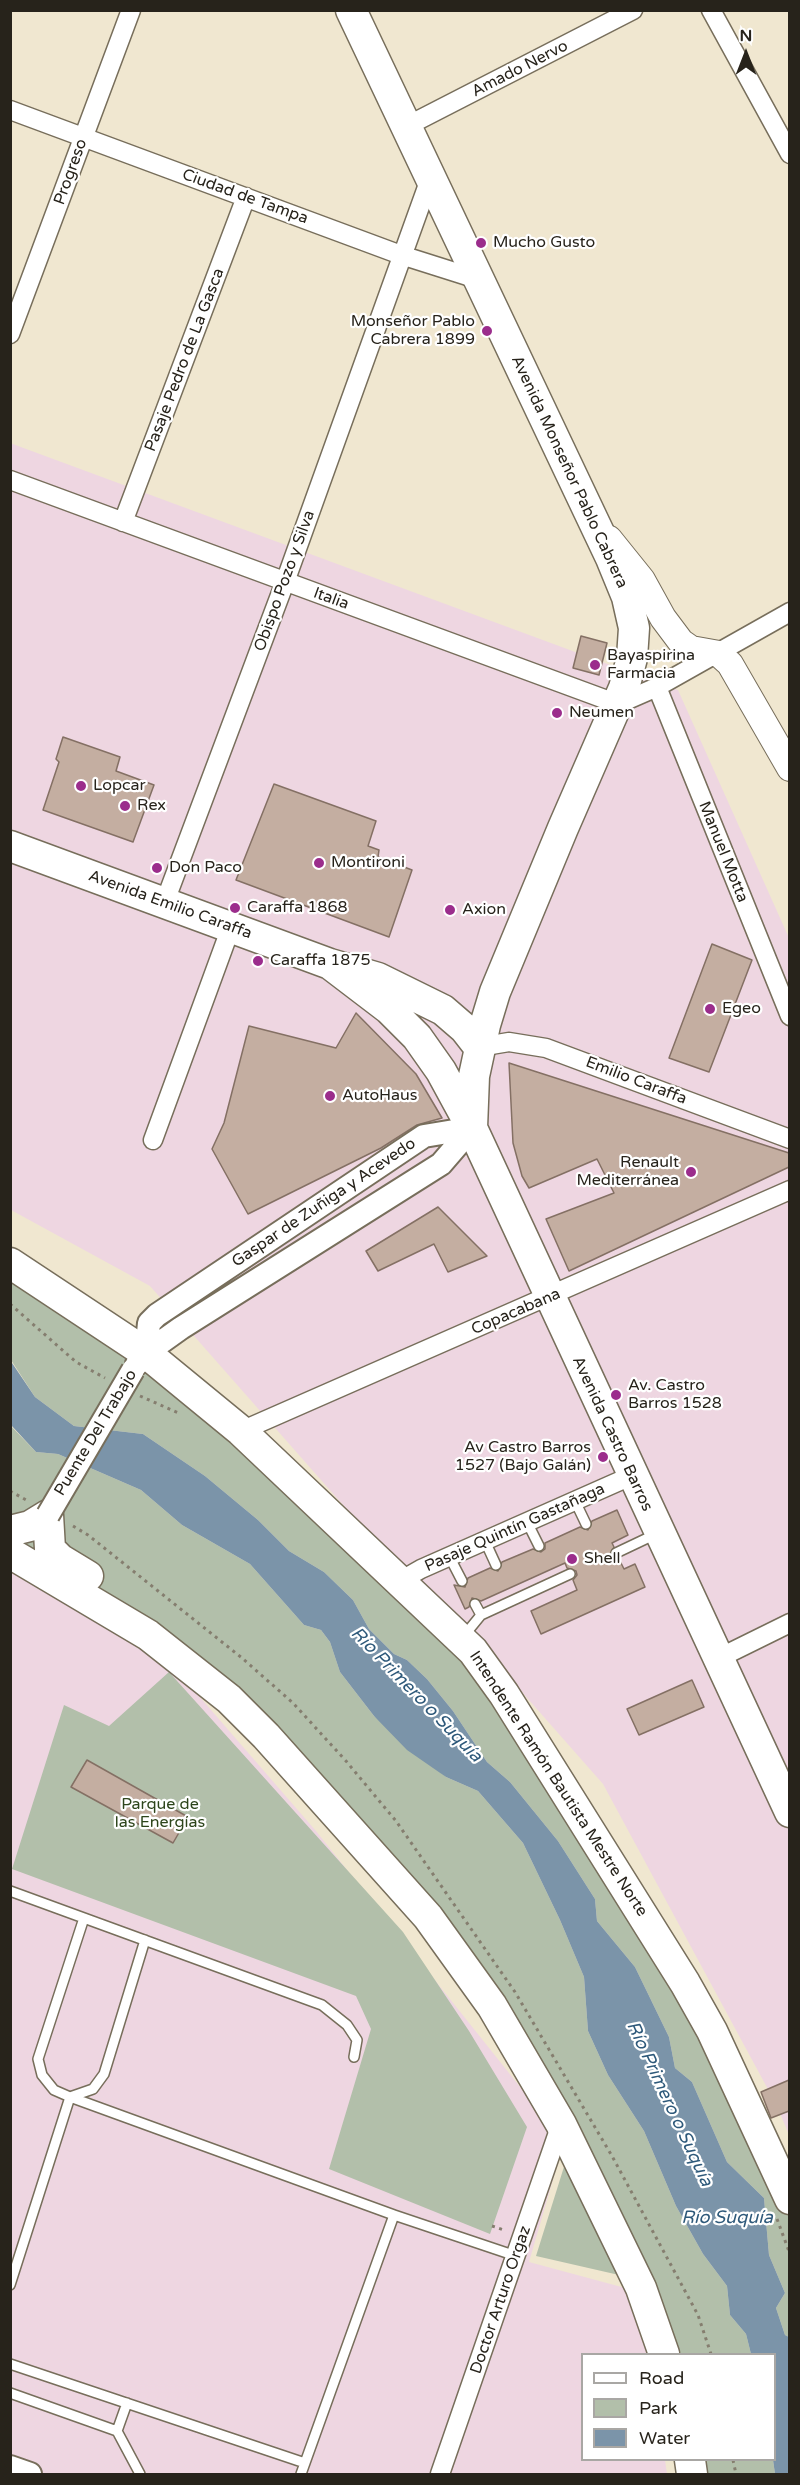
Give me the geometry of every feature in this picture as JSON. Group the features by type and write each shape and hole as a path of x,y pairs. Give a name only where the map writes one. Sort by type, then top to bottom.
{"main road":[{"name":"Avenida Monseñor Pablo Cabrera","path":"351,10 615,566 632,612 632,658 618,704 495,992 479,1047"},
{"path":"591,516 642,580 663,618 681,642 691,649 719,654 730,664 789,768"},
{"name":"Avenida Emilio Caraffa","path":"10,846 330,964 378,978 443,1010 465,1029 479,1047"},
{"name":"Avenida Emilio Caraffa","path":"330,964 388,1009 417,1037 441,1071 472,1128"},
{"path":"443,1010 469,1009 482,1004 495,992"},
{"name":"Avenida Castro Barros","path":"479,1047 474,1076 472,1128 631,1476 789,1812"},
{"name":"Intendente Ramón Bautista Mestre Norte","path":"10,1263 139,1361 241,1431 462,1638 504,1694 685,1983 712,2031 782,2205"},
{"path":"10,1531 17,1532 45,1520 50,1549 60,1559 136,1608 182,1644 229,1699 297,1769 428,1917 492,2006 561,2124 641,2288 663,2353"},
{"path":"10,1553 148,1635 229,1699"}],"street":[{"name":"Progreso","path":"10,334 17,295 84,137 131,10"},
{"name":"Amado Nervo","path":"407,126 633,10"},
{"path":"711,10 789,154"},
{"name":"Ciudad de Tampa","path":"10,110 401,255 480,280"},
{"name":"Obispo Pozo y Silva","path":"164,904 285,582 431,176"},
{"name":"Pasaje Pedro de La Gasca","path":"123,522 246,197"},
{"name":"Italia","path":"10,480 618,704"},
{"path":"618,704 657,687 719,654 789,612"},
{"name":"Manuel Motta","path":"657,687 789,1016"},
{"path":"153,1140 231,927"},
{"name":"Emilio Caraffa","path":"479,1047 509,1042 546,1048 789,1139"},
{"name":"Gaspar de Zuñiga y Acevedo","path":"139,1361 441,1164 472,1128"},
{"name":"Gaspar de Zuñiga y Acevedo","path":"139,1361 149,1323 157,1315 424,1136 472,1128"},
{"name":"Copacabana","path":"241,1431 549,1298 789,1190"},
{"name":"Puente Del Trabajo","path":"45,1520 139,1361"},
{"name":"Pasaje Quintín Gastañaga","path":"400,1581 449,1556 631,1476"},
{"path":"717,1659 789,1623"},
{"name":"Doctor Arturo Orgaz","path":"440,2475 561,2124"},
{"path":"10,2467 30,2475"}],"lane":[{"path":"574,1501 586,1524"},
{"path":"527,1522 539,1546"},
{"path":"616,1553 658,1533"},
{"path":"485,1540 496,1565"},
{"path":"449,1556 462,1581"},
{"path":"550,1570 555,1581"},
{"path":"462,1638 481,1615 570,1574"},
{"path":"507,1590 511,1601"},
{"path":"475,1604 481,1615"},
{"path":"10,1891 322,2005 347,2025 357,2040 354,2057"},
{"path":"84,1918 38,2060 42,2075 54,2091 394,2215 516,2256"},
{"path":"70,2097 93,2089 104,2074 145,1940"},
{"path":"10,2285 70,2097"},
{"path":"301,2475 394,2215"},
{"path":"10,2364 305,2463"},
{"path":"10,2393 117,2431 140,2475"},
{"path":"117,2431 127,2403"}],"path":[{"path":"10,1304 76,1362 115,1383"},
{"path":"134,1393 183,1414"},
{"path":"782,2205 789,2254"},
{"path":"492,2226 504,2230"}],"shaded area":[{"path":"10,443 678,690 789,938 789,2135 777,2106 603,1784 446,1606 358,1522 150,1286 11,1210"},
{"path":"11,1569 159,1650 316,1831 564,2142 529,2262 629,2289 647,2353 581,2353 581,2461 665,2461 667,2474 11,2474"}],"green space":[{"path":"10,1263 44,1284 448,1624 685,1983 789,2199 789,2337 785,2335 776,2308 785,2293 769,2255 764,2198 727,2162 692,2082 675,2068 669,2037 635,1967 597,1921 595,1899 558,1841 510,1782 487,1762 453,1711 427,1679 407,1660 394,1654 369,1629 353,1600 324,1572 289,1551 258,1520 205,1476 143,1434 74,1426 35,1397 11,1360"},
{"path":"10,1425 36,1452 58,1454 141,1490 182,1525 250,1564 304,1625 321,1630 330,1642 340,1672 374,1716 446,1777 478,1791 523,1843 584,1977 588,2031 608,2075 644,2131 676,2206 703,2254 727,2286 730,2315 746,2334 751,2353 664,2353 492,2006 266,1736 11,1553"},
{"name":"Parque de las Energías","path":"169,1672 403,1932 469,2031 527,2127 490,2234 329,2169 371,2029 356,1996 12,1869 64,1705 109,1726"},
{"path":"568,2154 619,2275 536,2256"},
{"path":"690,2461 773,2461 775,2474 692,2474"}],"water":[{"name":"Río Suquía","path":"10,1360 35,1397 74,1426 143,1434 205,1476 258,1520 289,1551 324,1572 353,1600 369,1629 394,1654 407,1660 427,1679 453,1711 487,1762 510,1782 558,1841 595,1899 597,1921 635,1967 669,2037 675,2068 692,2082 727,2162 764,2198 769,2255 785,2293 776,2308 785,2335 789,2337 789,2474 775,2474 773,2461 776,2461 776,2353 751,2353 746,2334 730,2315 727,2286 703,2254 676,2206 644,2131 608,2075 588,2031 584,1977 523,1843 478,1791 446,1777 407,1750 374,1716 340,1672 330,1642 321,1630 304,1625 250,1564 182,1525 141,1490 58,1454 36,1452 11,1425"}],"building":[{"path":"581,636 607,643 599,675 573,668"},
{"name":"Lopcar","path":"63,737 120,757 116,771 154,785 133,842 43,810 59,762 56,759"},
{"name":"Montironi","path":"274,784 376,821 368,846 379,850 378,857 412,870 389,937 236,880"},
{"name":"Egeo","path":"712,944 752,960 709,1072 669,1058"},
{"name":"AutoHaus","path":"356,1013 416,1074 442,1118 417,1125 381,1148 248,1214 212,1149 224,1123 249,1026 336,1048"},
{"name":"Renault Mediterránea","path":"509,1063 789,1153 789,1167 569,1271 546,1219 614,1193 597,1159 529,1188 522,1176 513,1143"},
{"path":"438,1207 487,1256 448,1272 434,1244 378,1271 366,1251"},
{"path":"617,1510 628,1535 612,1543 614,1547 610,1555 613,1559 619,1559 624,1569 635,1564 645,1587 541,1634 531,1611 577,1590 573,1580 577,1575 576,1571 567,1568 565,1563 481,1601 472,1598 469,1607 465,1609 454,1585 465,1587 468,1578 490,1568 498,1571 502,1562 533,1549 541,1552 545,1549 545,1543 580,1527 588,1530 592,1521"},
{"path":"692,1680 704,1707 639,1735 627,1709"},
{"path":"87,1760 188,1817 173,1843 71,1787"},
{"path":"789,2080 789,2111 771,2118 761,2092"}],"place":[{"name":"Mucho Gusto","path":"481,243"},
{"name":"Monseñor Pablo Cabrera 1899","path":"487,331"},
{"name":"Bayaspirina Farmacia","path":"595,665"},
{"name":"Neumen","path":"557,713"},
{"name":"Lopcar","path":"81,786"},
{"name":"Rex","path":"125,806"},
{"name":"Montironi","path":"319,863"},
{"name":"Don Paco","path":"157,868"},
{"name":"Caraffa 1868","path":"235,908"},
{"name":"Axion","path":"450,910"},
{"name":"Caraffa 1875","path":"258,961"},
{"name":"Egeo","path":"710,1009"},
{"name":"AutoHaus","path":"330,1096"},
{"name":"Renault Mediterránea","path":"691,1172"},
{"name":"Av. Castro Barros 1528","path":"616,1395"},
{"name":"Av Castro Barros 1527 (Bajo Galán)","path":"603,1457"},
{"name":"Shell","path":"572,1559"}],"water label":[{"name":"Río Primero o Suquía","path":"416,1695"},
{"name":"Río Primero o Suquía","path":"669,2104"}]}
